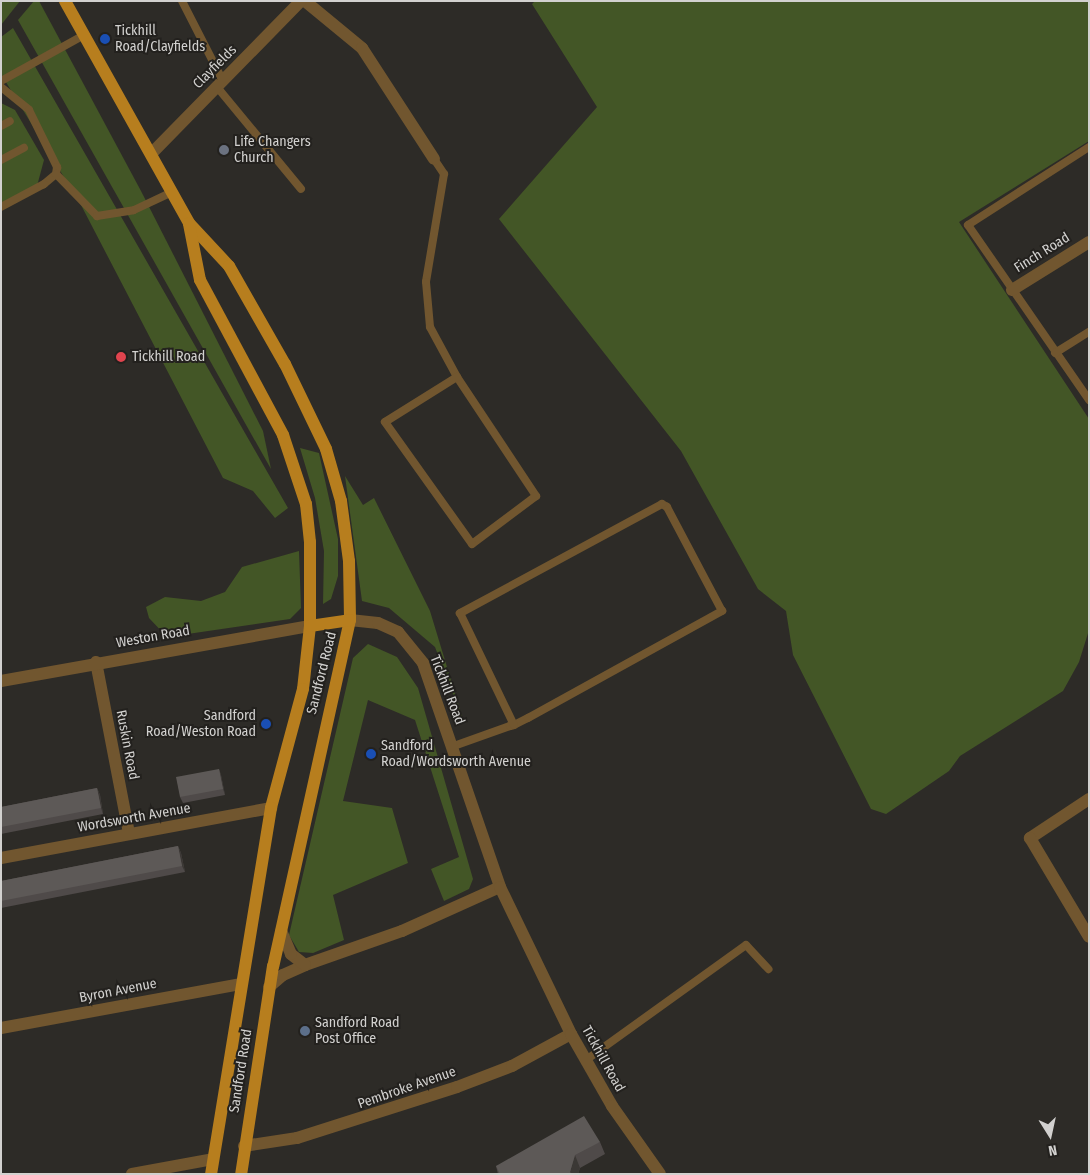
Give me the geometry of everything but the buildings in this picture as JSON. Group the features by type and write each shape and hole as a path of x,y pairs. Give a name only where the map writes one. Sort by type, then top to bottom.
{"main road":[{"path":"65,1 188,223 200,280 284,435 299,475 310,542 310,626"},
{"path":"188,223 229,266 326,449 345,526 350,620"},
{"name":"Sandford Road","path":"211,1174 240,984 271,808 303,689 310,626 350,620 280,932 269,988 241,1174"}],"street":[{"name":"Clayfields","path":"151,154 303,1 362,48 434,158"},
{"name":"Finch Road","path":"1012,290 1089,242"},
{"name":"Tickhill Road","path":"350,620 378,623 398,632 412,646 429,678 500,886 586,1060 660,1174"},
{"name":"Weston Road","path":"1,681 96,662 310,626"},
{"name":"Ruskin Road","path":"96,662 129,833"},
{"path":"1089,799 1030,838 1089,937"},
{"name":"Wordsworth Avenue","path":"1,858 271,808"},
{"path":"269,988 282,975 402,931 500,886"},
{"path":"280,932 291,954 305,965"},
{"name":"Byron Avenue","path":"1,1028 240,984"},
{"name":"Pembroke Avenue","path":"244,1146 315,1133 457,1087 512,1066 572,1034"},
{"path":"132,1174 213,1159"}],"lane":[{"path":"182,1 220,84 301,189"},
{"path":"1,81 84,35"},
{"path":"1,87 29,110 51,152 56,174 97,216 134,210 172,192"},
{"path":"1,126 10,121"},
{"path":"1089,147 969,221 1012,290 1089,400"},
{"path":"1,160 24,148"},
{"path":"434,158 444,174 426,282 430,327 457,377 536,496 472,544 385,422 457,377"},
{"path":"1,207 56,174"},
{"path":"1055,353 1089,332"},
{"path":"451,747 514,725 722,611 667,507 662,504 460,613 514,725"},
{"path":"586,1060 746,945 768,969"}],"green space":[{"path":"1,1 20,1 1,25"},
{"path":"34,1 39,1 141,191 263,431 271,469 18,20"},
{"path":"535,1 1089,1 1089,141 959,222 1089,419 1089,630 1079,662 1063,691 960,756 949,771 886,814 871,809 793,655 786,611 758,589 681,451 499,219 597,107 532,4"},
{"path":"13,28 288,508 275,518 253,491 223,478 81,205 1,74 1,37"},
{"path":"1,103 15,110 44,160 37,186 1,206"},
{"path":"300,448 319,453 338,539 338,576 331,599 323,604 324,551 315,498"},
{"path":"345,476 363,505 374,498 430,611 464,723 435,647 389,608 362,601"},
{"path":"299,551 301,608 290,619 167,637 149,618 146,607 165,597 201,601 225,592 242,567"},
{"path":"368,644 397,657 418,688 473,879 469,889 444,901 431,869 459,857 415,720 368,700 343,801 392,808 408,863 333,895 344,940 313,953 299,952 289,935 353,658"}],"place":[{"name":"Tickhill Road/Clayfields","path":"105,39"},
{"name":"Life Changers Church","path":"224,150"},
{"name":"Tickhill Road","path":"121,357"},
{"name":"Sandford Road/Weston Road","path":"266,724"},
{"name":"Sandford Road/Wordsworth Avenue","path":"371,754"},
{"name":"Sandford Road Post Office","path":"305,1031"}]}
